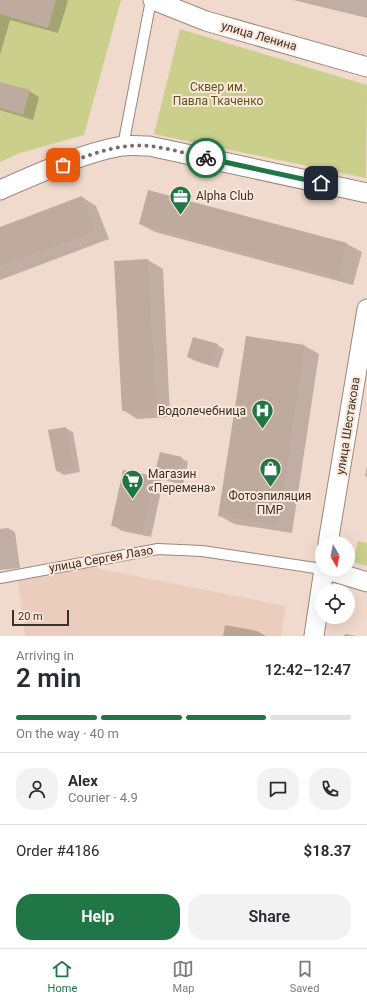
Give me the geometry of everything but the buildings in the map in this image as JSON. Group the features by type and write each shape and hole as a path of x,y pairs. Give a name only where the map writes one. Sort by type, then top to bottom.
{"street":[{"name":"улица Ленина","path":"152,0 206,21 367,67"},
{"path":"0,190 87,156 123,146 149,146 367,194"},
{"name":"улица Шестакова","path":"329,536 367,309"},
{"path":"314,636 322,576"},
{"name":"улица Сергея Лазо","path":"347,576 367,582"}],"lane":[{"path":"123,146 152,0"},
{"name":"улица Сергея Лазо","path":"0,578 158,549 202,551 315,568"}],"shaded area":[{"path":"79,565 286,606 281,636 25,636 17,575"}],"green space":[{"path":"0,0 121,0 84,135 20,153 0,162"},
{"name":"Сквер им. Павла Ткаченко","path":"180,29 367,85 366,178 154,134"},
{"path":"358,541 367,543 367,566 355,563 355,554"}],"way so far":[{"path":"63,165 87,156 123,146 149,146 206,158"}],"place":[{"name":"Alpha Club","path":"180,216"},
{"name":"Водолечебница","path":"262,430"},
{"name":"Фотоэпиляция ПМР","path":"270,488"},
{"name":"Магазин «Перемена»","path":"133,500"}],"route":[{"path":"206,158 321,183"}]}
